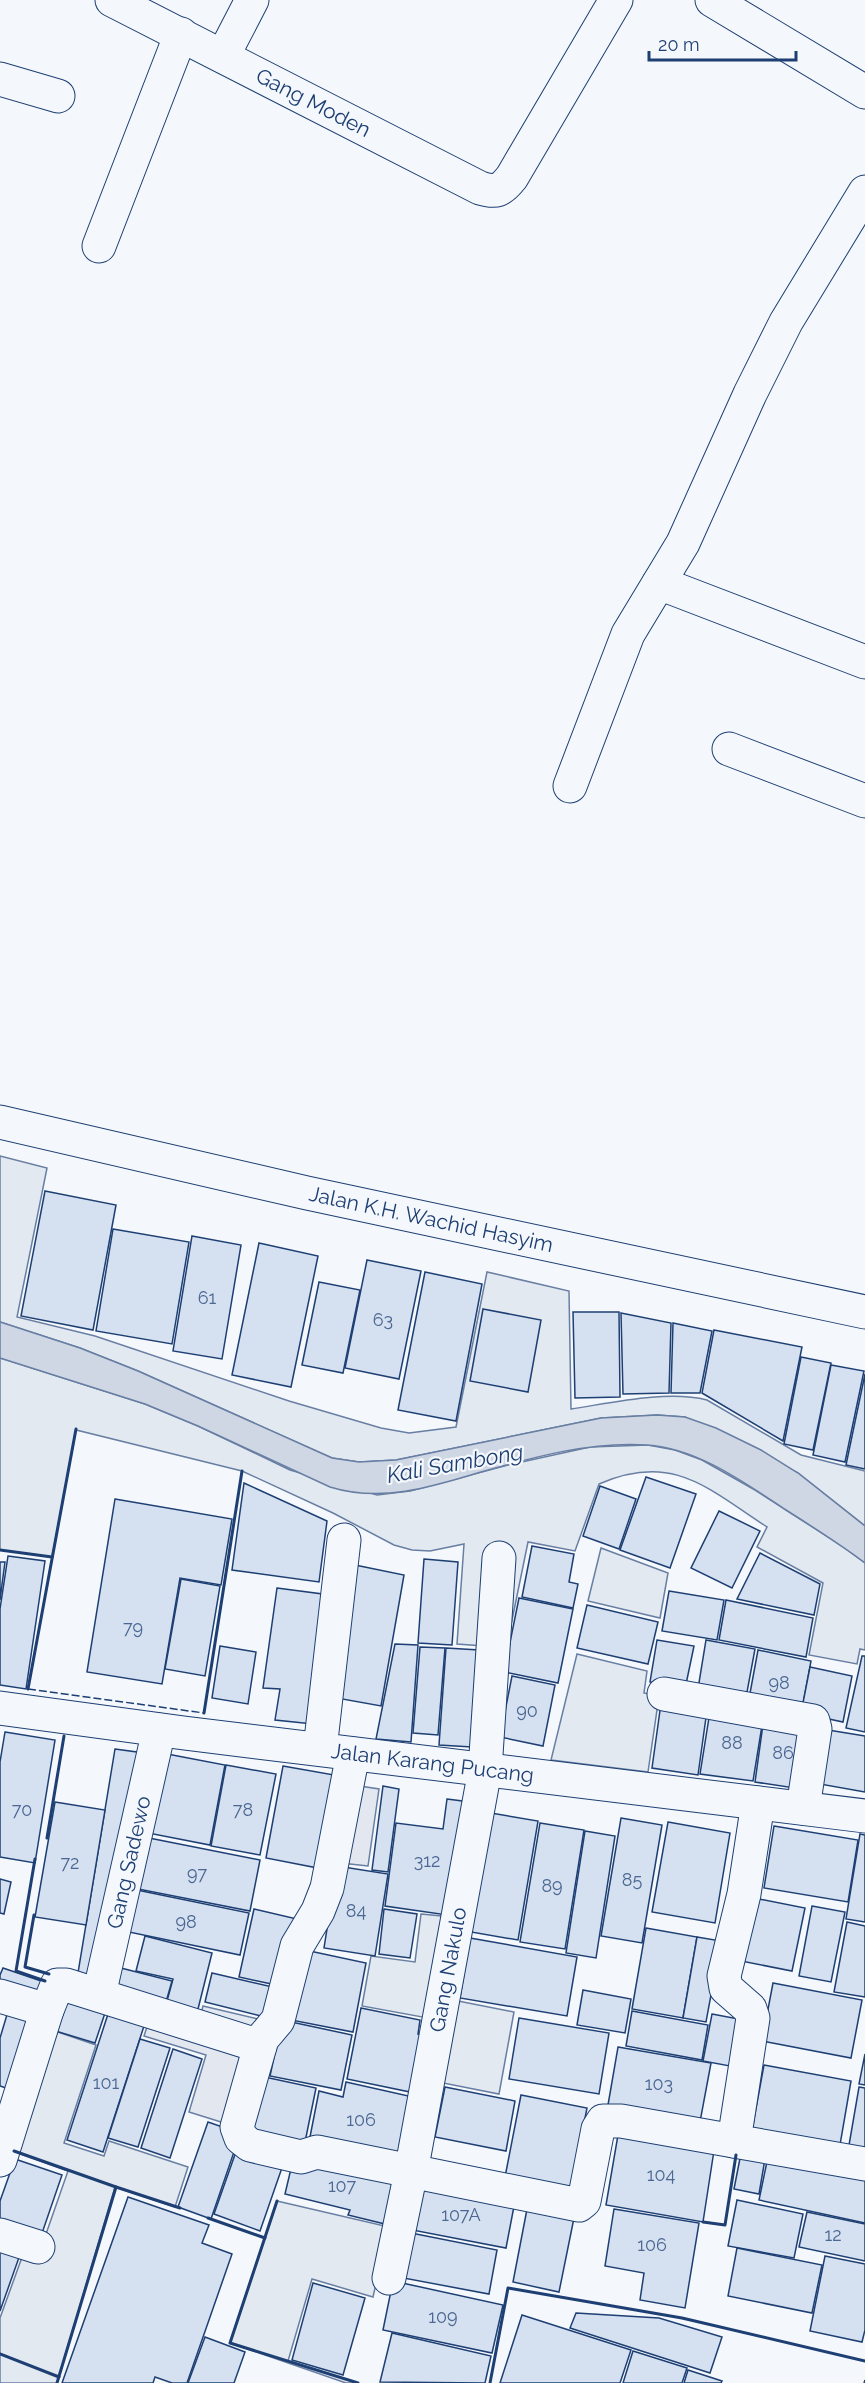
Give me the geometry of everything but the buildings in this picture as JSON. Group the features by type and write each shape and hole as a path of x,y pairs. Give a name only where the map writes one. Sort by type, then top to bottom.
{"street":[{"name":"Gang Moden","path":"112,0 489,191 498,191 512,177 616,0"},
{"path":"223,56 252,0"},
{"path":"712,0 865,92"},
{"path":"99,246 181,34"},
{"path":"0,79 58,96"},
{"path":"570,786 628,634 683,543 750,394 786,322 865,192"},
{"path":"659,583 865,662"},
{"path":"729,749 865,801"},
{"name":"Jalan K.H. Wachid Hasyim","path":"0,1122 307,1193 865,1312"},
{"path":"320,1749 344,1540"},
{"name":"Gang Nakulo","path":"389,2278 411,2172 485,1770 499,1558"},
{"path":"664,1694 813,1721 814,1729 803,1808"},
{"name":"Jalan Karang Pucang","path":"0,1708 159,1730 865,1816"},
{"name":"Gang Sadewo","path":"99,1995 159,1730"},
{"path":"353,1754 327,1888 318,1911 297,1946 278,2020 264,2035 237,2127 239,2135 245,2142 301,2157 317,2152 579,2205 584,2201 598,2129 603,2121 621,2121 865,2164"},
{"path":"734,2142 753,2018 750,2009 726,1988 724,1976 744,1894 758,1803"},
{"path":"0,2160 57,1985 66,1985 260,2046"},
{"path":"0,1996 47,2010"},
{"path":"0,2235 38,2247"}],"shaded area":[{"path":"0,1156 47,1168 17,1317 95,1336 289,1401 381,1428 409,1433 456,1427 487,1272 569,1291 571,1409 657,1397 691,1397 707,1400 801,1455 865,1471 865,1526 798,1473 685,1417 657,1415 601,1418 396,1460 359,1462 332,1458 138,1371 80,1348 0,1322"},
{"path":"0,1358 145,1404 198,1426 290,1470 377,1495 410,1491 508,1465 590,1447 648,1445 675,1450 702,1460 755,1490 865,1563 865,1650 860,1649 857,1664 809,1655 823,1583 757,1547 767,1527 726,1499 688,1479 669,1473 648,1472 625,1475 599,1484 575,1551 528,1542 491,1723 484,1646 457,1644 464,1544 430,1551 412,1550 394,1545 333,1513 242,1471 76,1430 52,1557 0,1550"},
{"path":"601,1548 668,1573 660,1618 588,1601"},
{"path":"577,1654 647,1671 644,1693 659,1696 648,1772 551,1760"},
{"path":"353,1785 379,1789 368,1866 341,1863"},
{"path":"421,1914 452,1917 433,2019 362,2006 371,1956 415,1962"},
{"path":"453,2000 514,2012 499,2094 438,2082"},
{"path":"203,2006 258,2019 254,2036 199,2023"},
{"path":"152,2012 260,2046 237,2127 189,2112 206,2055 144,2036"},
{"path":"49,2029 96,2045 64,2143 104,2156 109,2141 188,2167 175,2207 115,2187 57,2383 0,2383 0,2318 25,2249 39,2254 68,2171 7,2149"},
{"path":"277,2201 389,2227 373,2297 312,2279 288,2361 358,2383 346,2383 230,2343"}],"water":[{"name":"Kali Sambong","path":"0,1322 80,1348 138,1371 332,1458 359,1462 396,1460 601,1418 657,1415 685,1417 716,1428 761,1450 798,1473 865,1526 865,1563 720,1468 684,1453 647,1445 605,1445 542,1456 425,1488 406,1491 368,1494 330,1487 145,1404 0,1358"}],"fence":[{"path":"28,1689 204,1713"}],"wall":[{"path":"28,1689 76,1429"},
{"path":"204,1713 242,1471"},
{"path":"0,1550 52,1557"},
{"path":"47,1838 64,1736"},
{"path":"35,1859 16,1971 45,1981"},
{"path":"34,1915 25,1967 49,1974"},
{"path":"14,2151 116,2187"},
{"path":"703,2222 725,2225 736,2155"},
{"path":"57,2383 116,2187 180,2208"},
{"path":"277,2201 230,2343 358,2383"},
{"path":"208,2218 265,2238"},
{"path":"490,2383 508,2288 682,2318 865,2361"},
{"path":"0,2354 59,2377"}]}
